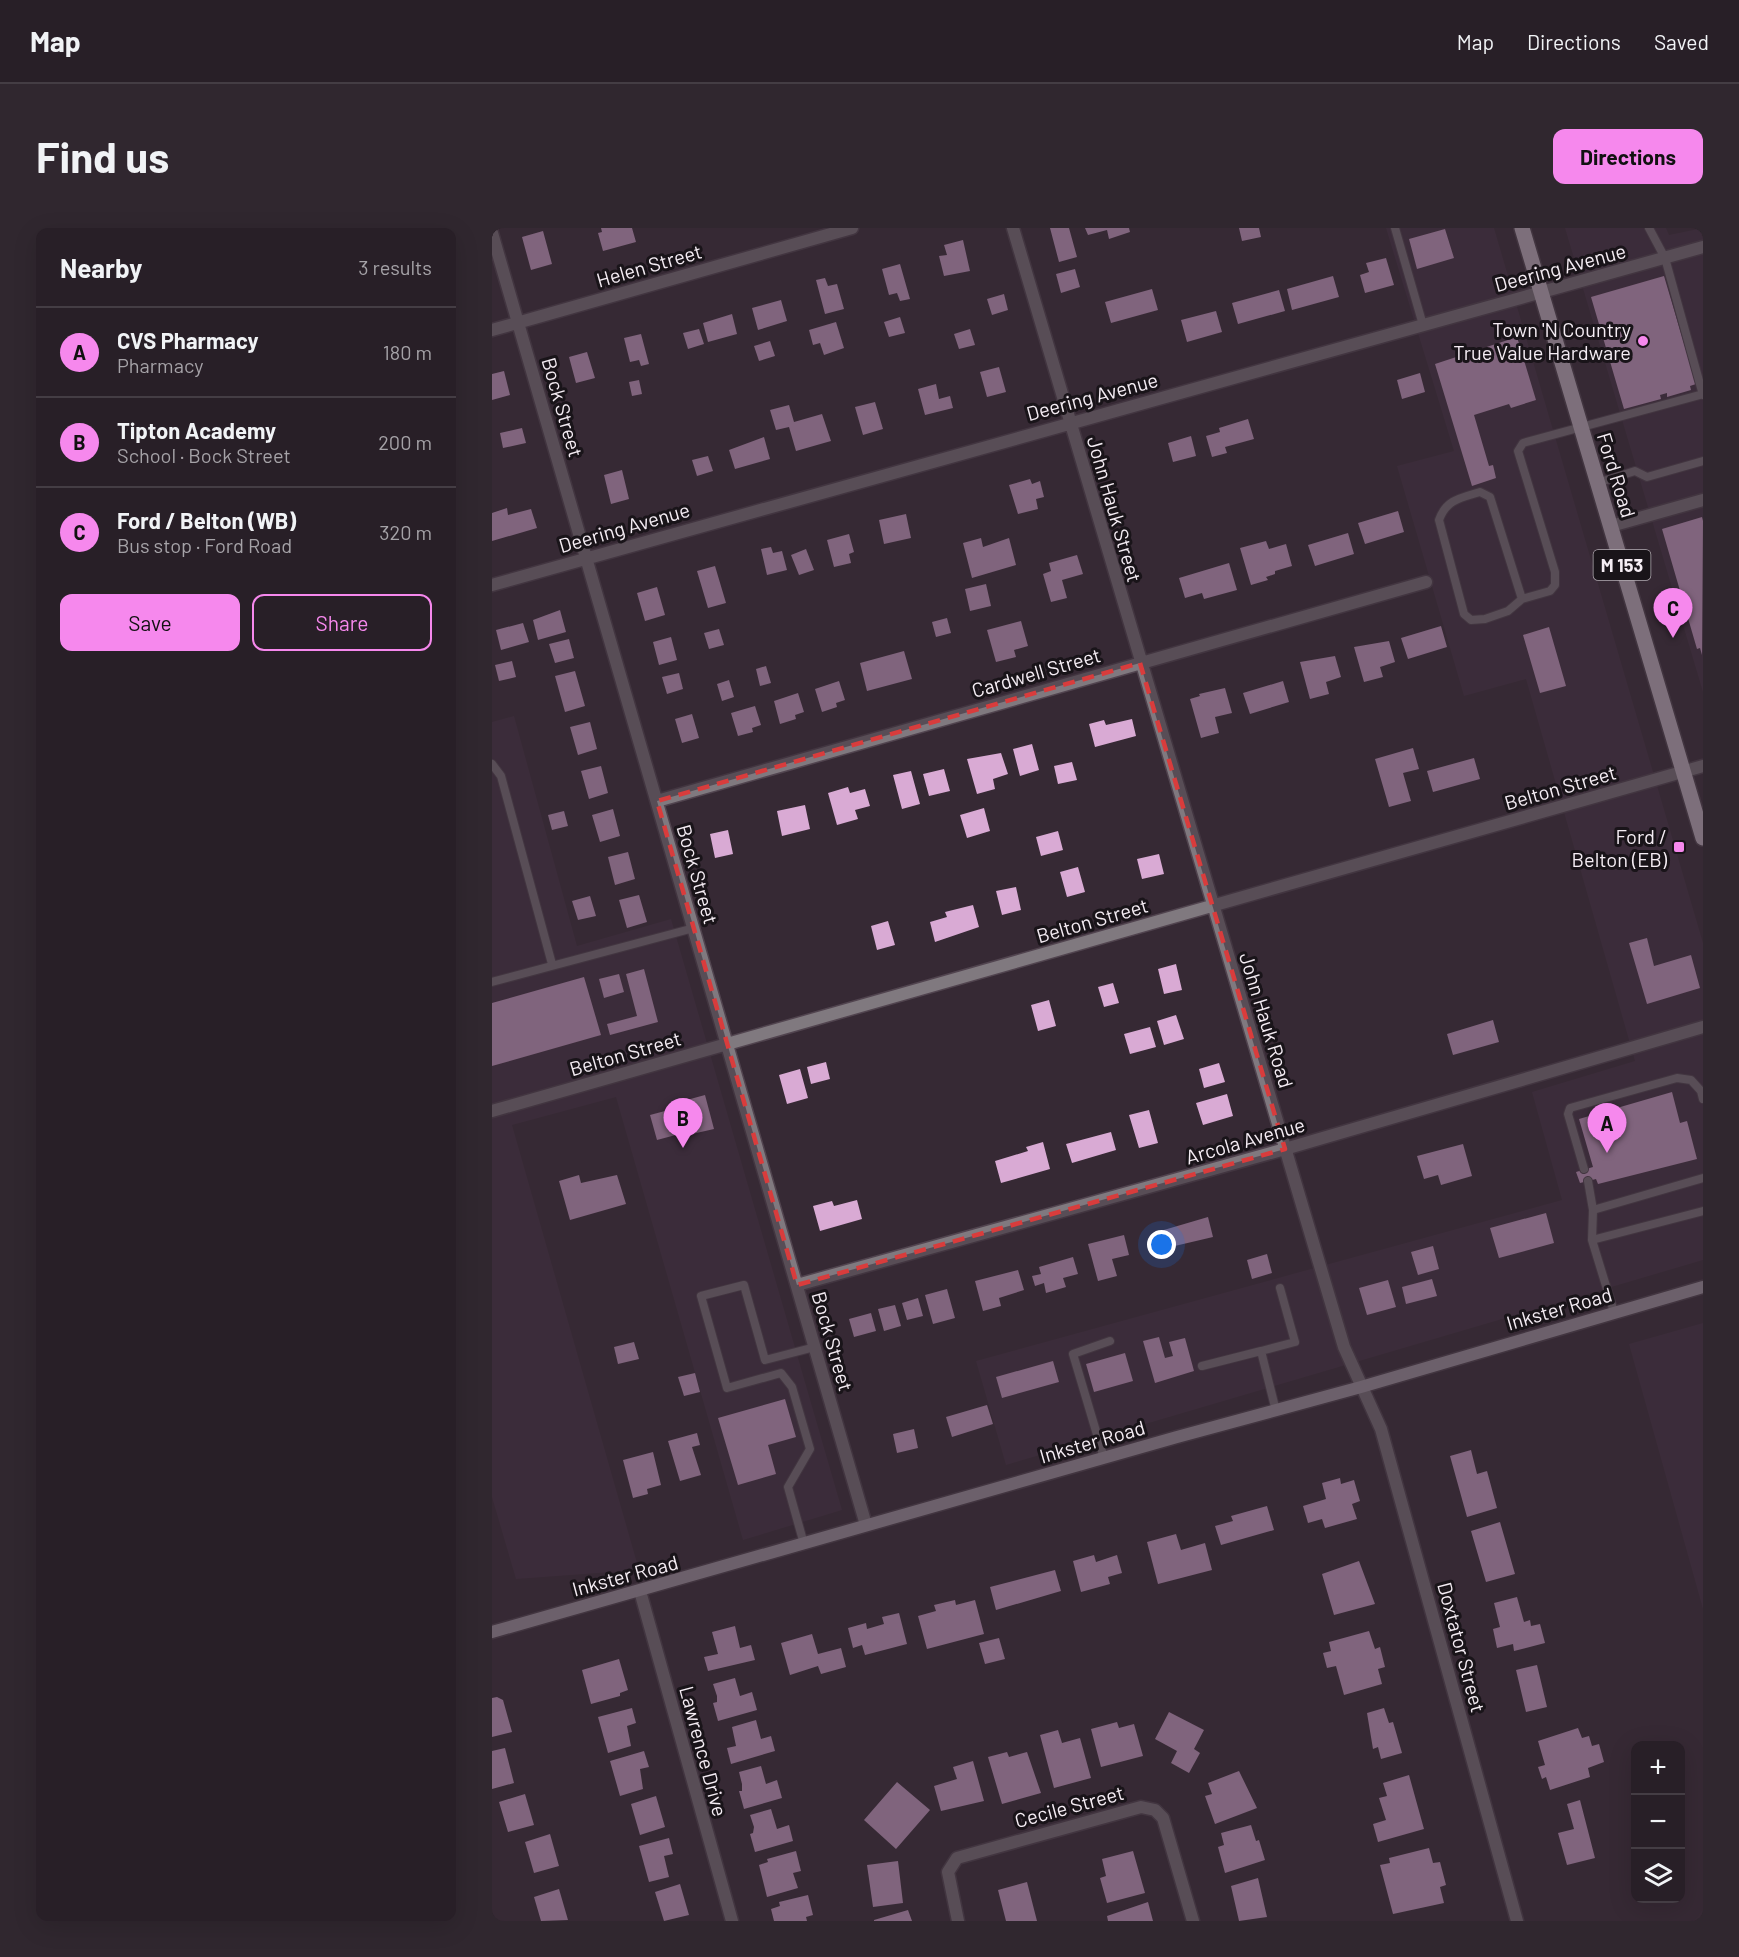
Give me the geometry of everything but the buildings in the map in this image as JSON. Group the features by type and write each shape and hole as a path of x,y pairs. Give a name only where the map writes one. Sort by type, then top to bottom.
{"main road":[{"name":"Ford Road","path":"1522,228 1703,838"},
{"name":"Inkster Road","path":"492,1632 1703,1288"}],"street":[{"name":"Helen Street","path":"492,330 517,321 852,228"},
{"name":"John Hauk Street","path":"1012,228 1140,663"},
{"name":"Bock Street","path":"492,233 866,1526"},
{"name":"Deering Avenue","path":"492,585 1541,291 1703,248"},
{"path":"1611,526 1703,500"},
{"name":"Cardwell Street","path":"657,801 1426,582"},
{"name":"John Hauk Road","path":"1140,663 1347,1357 1361,1387"},
{"name":"Belton Street","path":"492,1111 1703,766"},
{"name":"Arcola Avenue","path":"797,1285 1285,1149 1703,1027"},
{"name":"Doxtator Street","path":"1361,1387 1381,1429 1517,1921"},
{"name":"Lawrence Drive","path":"640,1591 732,1921"},
{"name":"Cecile Street","path":"958,1921 948,1878 951,1864 957,1858 1005,1843 1146,1807 1155,1810 1163,1818 1193,1921"}],"lane":[{"path":"1395,228 1423,325"},
{"path":"1522,599 1490,497 1480,492 1452,501 1443,508 1439,520 1464,614 1471,620 1485,619 1508,611 1522,599 1550,591 1556,585 1555,573 1518,451 1523,442 1581,429 1703,394 1665,258 1649,228"},
{"path":"1598,483 1635,471 1647,477 1703,461"},
{"path":"492,764 501,776 552,964"},
{"path":"492,982 552,964 694,928"},
{"path":"1584,1169 1568,1114 1570,1108 1677,1078 1691,1080 1702,1094"},
{"path":"1593,1210 1703,1178"},
{"path":"1588,1181 1593,1210 1592,1240 1614,1312"},
{"path":"1592,1240 1703,1211"},
{"path":"770,1377 744,1285 701,1296 727,1388 770,1377 781,1373 792,1387 810,1449 788,1487 804,1544"},
{"path":"1202,1366 1295,1342 1280,1288"},
{"path":"1104,1458 1073,1354 1110,1341"},
{"path":"765,1360 814,1347"},
{"path":"1261,1351 1276,1411"}],"highlighted area":[{"path":"1140,663 1285,1149 797,1285 657,801"}],"shaded area":[{"path":"1386,228 1494,228 1703,943 1703,1260 1006,1465 976,1361 1562,1200 1532,1092 1635,1061 1526,679 1464,696 1397,466 1454,451"},
{"path":"1565,228 1666,228 1669,235 1703,228 1703,692"},
{"path":"514,716 577,946 671,919 842,1510 743,1540 616,1097 512,1125 639,1570 516,1579 492,1497 492,722"},
{"path":"1703,1323 1703,1609 1629,1344"}],"place":[{"name":"Town 'N Country True Value Hardware","path":"1643,341"},
{"name":"Ford / Belton (WB)","path":"1673,638"},
{"name":"Ford / Belton (EB)","path":"1679,847"},
{"name":"Tipton Academy","path":"683,1148"},
{"name":"CVS Pharmacy","path":"1607,1153"}]}
